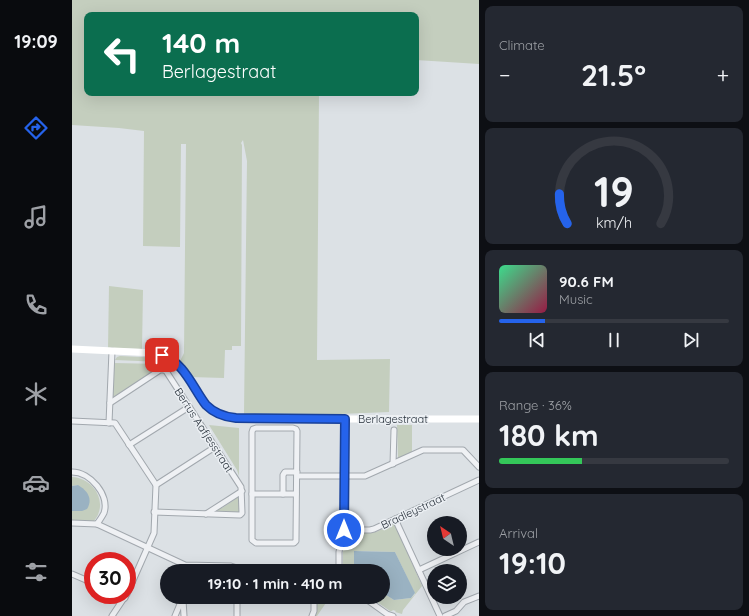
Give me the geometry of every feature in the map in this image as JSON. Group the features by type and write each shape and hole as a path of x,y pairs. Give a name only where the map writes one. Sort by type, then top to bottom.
{"street":[{"name":"Berlagestraat","path":"72,349 155,353 170,358 180,366 206,405 211,410 222,416 236,418 479,419"},
{"path":"109,423 112,351"},
{"name":"Bertus Aafjesstraat","path":"110,403 160,370 166,371 241,487 242,491"},
{"path":"129,445 189,407"},
{"path":"339,564 339,552 344,530 345,419"},
{"path":"72,421 115,423 156,485 154,533 136,574"},
{"path":"253,429 296,429 297,474 296,541 291,543 253,542 253,429"},
{"path":"393,464 394,430"},
{"path":"156,485 215,448"},
{"path":"283,494 283,475 285,472 297,474 365,476 423,450 463,450 479,467"},
{"path":"72,472 82,474 92,480 103,496 104,513 97,524"},
{"name":"Bradleystraat","path":"344,530 370,530 479,480"},
{"path":"154,512 237,515 241,514 242,491"},
{"path":"206,514 242,491"},
{"path":"252,494 296,494"},
{"path":"395,519 440,616"},
{"path":"72,523 97,524 186,564"},
{"path":"419,570 479,542"},
{"path":"72,574 84,579"},
{"path":"445,616 456,611 464,602 479,596"},
{"path":"175,616 183,597 184,616"},
{"path":"112,616 120,604"},
{"path":"237,604 237,616"},
{"path":"312,616 314,604"},
{"path":"373,604 387,614 393,616"}],"green space":[{"path":"72,0 479,0 479,64 419,60 419,12 84,12 84,96 319,96 317,360 390,359 389,412 316,415 244,414 247,161 243,140 241,143 241,346 232,346 232,350 225,350 224,378 190,377 180,361 184,353 186,144 181,144 180,247 143,246 144,131 72,125"},
{"path":"109,286 143,290 142,349 108,348"},
{"path":"120,356 163,358 175,365 162,362 115,360"},
{"path":"114,363 161,364 165,365 113,397"},
{"path":"209,425 239,428 239,476 237,470"},
{"path":"397,425 412,425 412,453 398,459"},
{"path":"72,477 80,478 87,482 97,493 100,507 94,521 72,522 72,511 82,511 78,485 72,486"},
{"path":"240,496 240,509 238,513 218,512 218,509"},
{"path":"393,524 396,526 422,586 403,610 402,614 393,610 390,611 380,604 390,604 390,597 394,600 411,598 415,594 395,552 354,551 354,564 343,564 343,552 347,534 349,532 376,532"},
{"path":"316,604 325,604 317,616 315,616"}],"water":[{"path":"78,485 87,493 90,502 87,509 82,511 72,511 72,486"},
{"path":"354,551 395,552 415,593 411,598 394,600 390,597 390,564 354,564"}],"route":[{"path":"162,355 170,358 180,366 206,405 211,410 222,416 236,418 345,419 344,530"}]}
